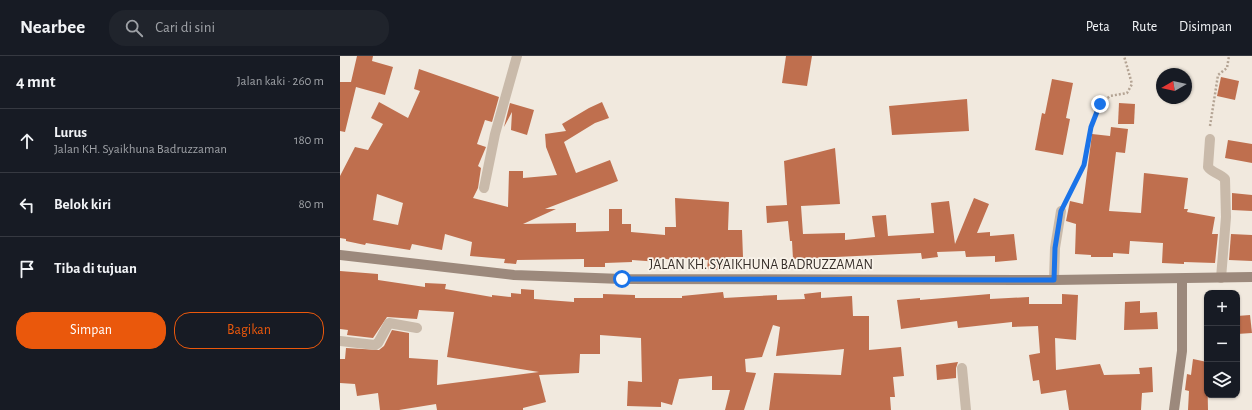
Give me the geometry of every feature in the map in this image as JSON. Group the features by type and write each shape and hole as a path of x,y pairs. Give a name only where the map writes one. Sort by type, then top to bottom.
{"main road":[{"name":"JALAN KH. SYAIKHUNA BADRUZZAMAN","path":"340,255 514,275 622,279 1054,280 1252,277"},
{"path":"1174,410 1182,351 1182,279"}],"street":[{"path":"484,188 495,134 516,56"},
{"path":"1210,139 1209,170 1221,174 1225,179 1226,217 1221,278"},
{"path":"1054,280 1055,248 1061,211"},
{"path":"340,341 375,345 378,343 389,323 417,328"},
{"path":"962,368 966,410"}],"path":[{"path":"1061,211 1084,165 1091,127 1100,104 1110,96 1127,93 1132,84 1124,56"},
{"path":"1210,139 1216,83 1218,75 1227,68 1229,56"}],"building":[{"path":"357,56 373,56 372,61 393,67 385,95 356,87 345,132 340,131 340,82 351,82"},
{"path":"786,56 812,56 807,86 782,83"},
{"path":"419,69 499,97 492,122 485,120 477,144 486,147 478,166 481,168 478,188 473,198 508,207 509,171 523,171 523,178 557,175 546,147 545,134 566,131 562,124 602,102 609,118 595,123 564,142 576,173 610,160 618,181 545,209 556,209 523,224 576,223 576,232 609,231 609,209 622,209 622,224 631,224 631,232 665,235 665,227 676,227 675,198 729,202 728,230 742,230 743,257 726,257 725,270 707,269 708,260 674,257 673,260 660,258 660,262 632,260 632,262 605,263 605,267 584,267 584,259 517,260 516,264 504,263 505,259 470,256 472,242 445,234 442,250 412,244 410,250 366,243 365,245 346,241 346,239 340,238 340,176 355,147 368,150 383,124 371,118 379,102 408,118 420,91 414,89","holes":["377,194 403,203 398,225 373,220"]},
{"path":"1221,77 1239,81 1235,100 1217,96"},
{"path":"1052,79 1073,83 1066,118 1070,119 1063,155 1035,150 1042,113 1045,114"},
{"path":"967,99 969,131 892,135 889,106"},
{"path":"510,103 534,110 527,135 511,130 512,112 504,127"},
{"path":"1119,103 1135,104 1134,124 1118,124"},
{"path":"1111,127 1128,129 1125,153 1116,152 1109,211 1141,213 1144,173 1188,178 1184,209 1188,209 1187,212 1215,217 1212,234 1218,234 1215,263 1162,263 1163,243 1130,241 1129,254 1113,253 1113,257 1091,257 1091,255 1075,254 1076,224 1066,221 1070,201 1083,204 1092,134 1110,136"},
{"path":"1228,140 1252,144 1252,163 1225,158"},
{"path":"835,148 840,204 801,206 803,234 845,233 845,240 875,237 872,216 886,215 888,236 934,233 931,203 949,201 955,244 974,198 989,204 977,233 990,232 990,236 1014,234 1017,260 995,262 995,256 966,257 965,251 937,252 938,257 922,259 921,253 793,259 792,241 790,241 788,221 767,223 766,206 787,205 784,161"},
{"path":"1232,193 1252,195 1252,211 1232,210"},
{"path":"1231,234 1252,235 1252,261 1229,260"},
{"path":"340,271 378,274 378,280 425,287 425,283 446,284 445,289 492,297 492,295 511,297 511,293 521,294 521,289 534,290 534,299 574,302 574,298 603,298 603,294 635,295 635,298 682,298 682,296 723,292 724,298 777,295 777,300 805,299 804,294 821,292 821,298 852,296 853,316 869,316 869,350 901,347 904,376 893,377 895,397 890,397 891,410 769,410 774,373 841,375 844,349 776,356 780,327 773,325 762,357 745,359 746,372 756,373 744,410 725,410 730,390 712,390 712,376 679,379 672,405 661,402 661,407 627,406 628,381 642,382 641,338 600,335 600,354 580,354 579,373 539,375 546,402 523,408 523,410 437,410 436,404 399,410 380,410 378,393 357,396 355,384 340,383 340,359 345,359 346,348 379,350 384,346 392,330 409,333 409,358 438,360 437,385 539,372 447,357 454,312 419,310 417,319 387,317 373,338 347,335 348,330 340,329"},
{"path":"990,294 990,299 1029,297 1029,304 1062,304 1062,294 1078,295 1076,340 1055,338 1056,370 1100,364 1104,375 1140,374 1139,368 1152,367 1153,392 1142,393 1141,410 1069,410 1066,390 1041,394 1039,380 1033,381 1029,355 1040,353 1038,326 1012,327 1012,322 958,328 957,321 901,329 897,300 920,298 920,300"},
{"path":"1140,301 1140,313 1157,312 1158,329 1124,330 1125,302"},
{"path":"1250,315 1252,333 1240,334 1240,316"},
{"path":"1193,359 1204,361 1204,398 1208,398 1208,410 1188,410 1189,391 1185,390 1187,374 1191,375"},
{"path":"958,362 956,368 956,378 937,380 936,365"}],"route":[{"path":"622,279 1054,280 1055,248 1061,211 1084,165 1091,127 1100,104"}]}
